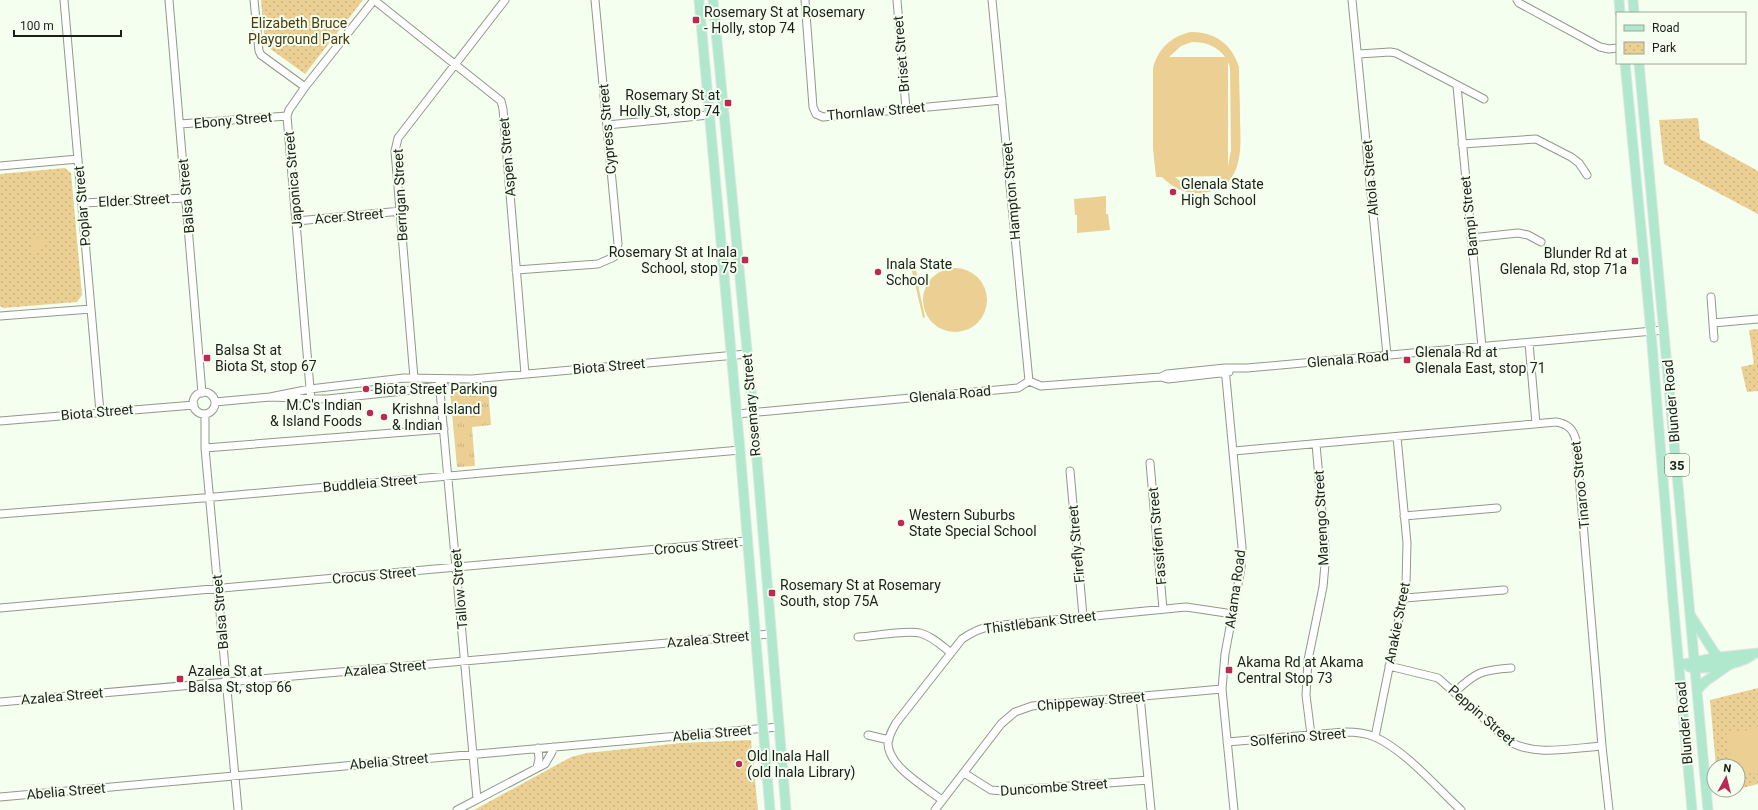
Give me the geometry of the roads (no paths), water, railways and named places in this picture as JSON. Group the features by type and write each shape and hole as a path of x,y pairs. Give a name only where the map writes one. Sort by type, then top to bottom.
{"main road":[{"name":"Rosemary Street","path":"699,0 737,414 770,810"},
{"name":"Rosemary Street","path":"713,0 753,412 770,634 786,810"},
{"path":"1619,0 1620,12"},
{"path":"1633,0 1634,12"},
{"name":"Blunder Road","path":"1626,64 1651,332 1692,810"},
{"name":"Blunder Road","path":"1639,64 1708,810"},
{"path":"1690,615 1714,652 1719,657"},
{"path":"1695,665 1719,657 1748,653 1756,654"},
{"path":"1679,665 1731,664 1750,658 1756,654"},
{"path":"1697,690 1706,681 1731,664"}],"street":[{"name":"Poplar Street","path":"64,0 83,203 100,412"},
{"name":"Balsa Street","path":"169,0 202,393"},
{"path":"254,0 259,51 261,55 305,87"},
{"name":"Japonica Street","path":"311,400 287,116 289,110 305,87 374,0"},
{"name":"Aspen Street","path":"374,0 501,101 504,116 525,374"},
{"name":"Berrigan Street","path":"414,378 395,151 398,138 505,0"},
{"name":"Cypress Street","path":"516,270 598,264 614,257 618,244 595,0"},
{"name":"Thornlaw Street","path":"805,0 813,108 816,114 823,116 1002,100"},
{"name":"Briset Street","path":"896,0 906,109"},
{"name":"Hampton Street","path":"992,0 1029,381"},
{"name":"Altola Street","path":"1352,0 1387,355"},
{"path":"1517,0 1519,3 1600,47 1609,50 1616,48"},
{"path":"1358,54 1396,53 1484,99"},
{"name":"Bampi Street","path":"1457,86 1482,347"},
{"path":"607,125 709,115"},
{"name":"Ebony Street","path":"180,124 287,116"},
{"path":"1462,144 1536,138 1571,157 1579,163 1587,175"},
{"path":"0,166 78,158"},
{"name":"Elder Street","path":"83,203 186,198"},
{"name":"Acer Street","path":"296,221 401,211"},
{"path":"1471,238 1518,233 1528,235 1541,242"},
{"path":"1711,298 1714,338"},
{"path":"0,316 91,309"},
{"path":"1714,323 1758,319"},
{"name":"Glenala Road","path":"737,414 1018,388 1029,381 1041,386 1161,377 1168,379 1247,368 1664,330"},
{"path":"1529,343 1536,424"},
{"name":"Biota Street","path":"215,402 270,398 311,400 404,391 440,383 472,379 747,354"},
{"name":"Akama Road","path":"1225,371 1234,451 1242,547 1242,568 1225,654 1222,689 1234,810"},
{"name":"Biota Street","path":"270,398 310,389 414,378 440,383"},
{"name":"Tallow Street","path":"440,383 477,799"},
{"path":"202,393 209,394 215,402 211,411 205,414 199,412 194,405 197,396 202,393"},
{"name":"Biota Street","path":"0,421 194,405"},
{"name":"Balsa Street","path":"205,414 205,448 238,810"},
{"name":"Tinaroo Street","path":"1234,451 1536,424 1563,423 1574,432 1576,440 1602,746 1609,810"},
{"path":"205,448 444,429"},
{"name":"Anakie Street","path":"1375,737 1404,598 1407,555 1397,437"},
{"name":"Marengo Street","path":"1311,735 1306,695 1307,666 1323,587 1325,564 1325,547 1316,444"},
{"name":"Buddleia Street","path":"0,514 740,450"},
{"name":"Fassifern Street","path":"1150,463 1163,609"},
{"name":"Firefly Street","path":"1070,471 1083,616"},
{"path":"1404,516 1497,508"},
{"name":"Crocus Street","path":"0,608 747,541"},
{"path":"1404,598 1504,590"},
{"name":"Thistlebank Street","path":"889,740 896,723 962,639 972,632 982,628 1083,616 1186,607 1233,614"},
{"path":"858,637 911,632 921,633 931,638 951,653"},
{"name":"Azalea Street","path":"0,702 770,634"},
{"name":"Peppin Street","path":"1389,666 1438,678 1509,741 1519,747 1531,750 1602,746"},
{"path":"1455,692 1475,675 1482,672 1511,668"},
{"name":"Chippeway Street","path":"935,810 1001,724 1016,712 1032,706 1222,689"},
{"path":"1140,696 1151,810"},
{"name":"Abelia Street","path":"0,797 778,727"},
{"name":"Solferino Street","path":"1227,742 1345,732 1359,733 1375,737 1396,749 1460,810"},
{"path":"868,736 889,740 888,745 891,756 897,765 942,800"},
{"path":"457,810 545,764 552,752 553,747"},
{"path":"537,768 539,759 538,748"},
{"name":"Duncombe Street","path":"964,773 991,790 1004,791 1148,780"}],"place":[{"name":"Rosemary St at Rosemary - Holly, stop 74","path":"696,20"},
{"name":"Rosemary St at Holly St, stop 74","path":"728,103"},
{"name":"Glenala State High School","path":"1173,192"},
{"name":"Rosemary St at Inala School, stop 75","path":"745,260"},
{"name":"Blunder Rd at Glenala Rd, stop 71a","path":"1635,261"},
{"name":"Inala State School","path":"878,272"},
{"name":"Balsa St at Biota St, stop 67","path":"207,358"},
{"name":"Glenala Rd at Glenala East, stop 71","path":"1407,360"},
{"name":"Biota Street Parking","path":"366,389"},
{"name":"M.C's Indian & Island Foods","path":"370,413"},
{"name":"Krishna Island & Indian","path":"384,417"},
{"name":"Western Suburbs State Special School","path":"901,523"},
{"name":"Rosemary St at Rosemary South, stop 75A","path":"772,593"},
{"name":"Akama Rd at Akama Central Stop 73","path":"1229,670"},
{"name":"Azalea St at Balsa St, stop 66","path":"180,679"},
{"name":"Old Inala Hall (old Inala Library)","path":"739,764"}],"park label":[{"name":"Elizabeth Bruce Playground Park","path":"299,32"}]}
